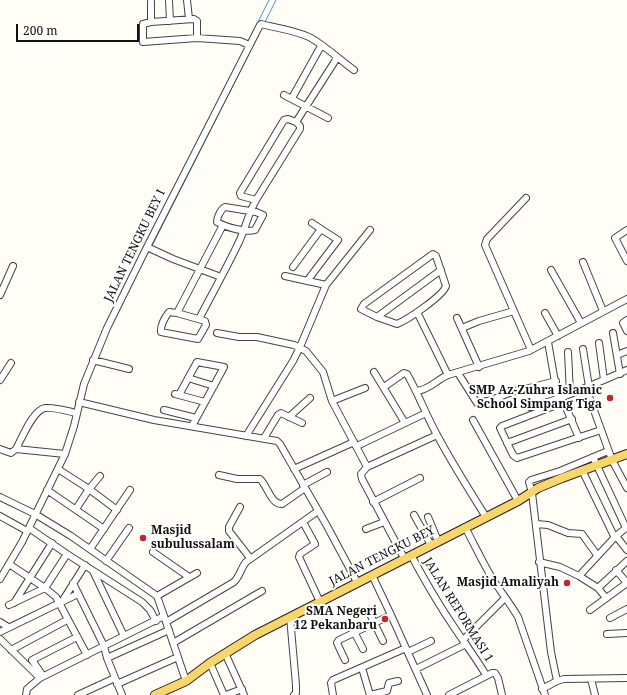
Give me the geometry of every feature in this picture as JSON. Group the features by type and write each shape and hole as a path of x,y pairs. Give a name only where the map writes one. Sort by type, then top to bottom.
{"main road":[{"name":"JALAN TENGKU BEY","path":"155,695 186,681 210,663 255,634 518,501 538,488 627,454"}],"street":[{"path":"169,0 170,21"},
{"path":"187,0 189,19"},
{"path":"151,2 151,22"},
{"path":"197,38 197,21 194,19 151,22 143,24 143,42 197,38 245,42 249,45"},
{"name":"JALAN TENGKU BEY I","path":"0,579 28,529 65,454 74,426 79,402 93,360 147,247 261,24 308,37 354,70"},
{"path":"292,98 321,46"},
{"path":"296,122 337,58"},
{"path":"284,95 328,118"},
{"path":"199,319 244,231 250,211 300,129 300,126 296,122 290,119 284,120 240,193 241,196 256,200"},
{"path":"526,198 487,239 485,245 531,350"},
{"path":"224,207 250,211 263,215 255,230 244,231 223,225 217,220 224,207"},
{"path":"307,281 338,240 312,223"},
{"path":"177,313 223,225"},
{"path":"293,267 321,229"},
{"path":"246,436 300,347 326,285 370,230"},
{"path":"627,230 615,238 627,260"},
{"path":"147,247 200,270 221,277"},
{"path":"432,255 436,256 446,283 444,291 417,312 397,324 362,310 361,307 432,255"},
{"path":"583,262 603,311"},
{"path":"0,295 13,266"},
{"path":"377,317 441,270"},
{"path":"551,270 581,323"},
{"path":"285,276 326,285"},
{"path":"417,391 432,386 441,378 448,375 531,350 627,299"},
{"path":"462,328 479,321 514,311"},
{"path":"170,312 199,319 206,323 198,339 161,332 160,328 167,314 170,312"},
{"path":"417,312 448,375"},
{"path":"545,314 558,336"},
{"path":"457,318 479,366"},
{"path":"627,320 623,323 627,331"},
{"path":"217,333 240,337 257,337 300,347 311,357 323,372 332,401 367,467 437,435"},
{"path":"613,333 620,374"},
{"path":"548,342 558,398"},
{"path":"599,343 604,380"},
{"path":"583,349 588,388 601,430 612,460 627,488"},
{"path":"617,355 627,351"},
{"path":"568,352 570,394"},
{"path":"93,360 129,369"},
{"path":"192,426 224,367 197,362 177,395 205,402"},
{"path":"0,380 11,363"},
{"path":"530,407 588,388 627,370"},
{"path":"374,372 405,423"},
{"path":"384,387 405,373 407,374 417,391 437,435 486,517"},
{"path":"458,373 477,403 488,401 518,390"},
{"path":"188,378 214,386"},
{"path":"525,389 556,381"},
{"path":"332,401 365,388"},
{"path":"290,417 310,398"},
{"path":"79,402 154,420 275,440 279,443 304,486 357,582"},
{"path":"579,438 572,419 564,404 560,403 502,426 500,429 512,455 517,458 579,438 601,430"},
{"path":"0,449 11,453 16,449 32,418 40,410 46,408 76,413"},
{"path":"164,410 196,418"},
{"path":"264,438 280,414 283,413 302,423"},
{"path":"294,469 426,413"},
{"path":"507,443 572,419"},
{"path":"473,420 518,501"},
{"path":"16,449 65,454"},
{"path":"557,681 551,652 539,562 532,493 529,483 530,480 560,471 608,451"},
{"path":"579,576 616,536 627,528 593,457"},
{"name":"JALAN REFORMASI 1","path":"367,467 361,477 384,522 486,675"},
{"path":"58,469 89,489 117,510"},
{"path":"582,470 614,536 616,536 627,550"},
{"path":"219,475 237,479 260,479 275,502 282,504 304,486 327,472"},
{"path":"76,509 89,489 100,476"},
{"path":"373,502 420,478"},
{"path":"47,490 104,529"},
{"path":"90,549 130,490"},
{"path":"0,497 35,514 71,536 157,596 186,681"},
{"path":"240,507 229,527 229,531 250,558"},
{"path":"26,695 27,689 41,677 156,621 165,619 234,582 243,566 250,558 318,511"},
{"path":"0,516 28,529 52,543 142,602 150,610 156,621"},
{"path":"414,516 434,543"},
{"path":"428,517 434,543"},
{"path":"303,522 315,544 300,554 299,557 320,602"},
{"path":"366,529 384,522"},
{"path":"536,524 548,525 568,533 582,534 597,555"},
{"path":"465,527 491,576 518,617 544,692 557,681 564,679 627,678"},
{"path":"106,561 129,528"},
{"path":"52,543 11,604 45,588 67,554"},
{"path":"153,552 189,577"},
{"path":"598,588 627,561"},
{"path":"539,562 560,567 579,576 598,588 606,598"},
{"path":"9,564 45,588 61,601 67,620 87,655"},
{"path":"61,601 85,565"},
{"path":"590,610 627,583 616,570"},
{"path":"93,571 124,636"},
{"path":"157,596 197,573"},
{"path":"372,575 392,615 427,695"},
{"path":"73,583 104,646 107,658 122,695"},
{"path":"173,643 262,591"},
{"path":"0,632 78,594"},
{"path":"416,669 465,642 505,598"},
{"path":"610,618 627,609"},
{"path":"368,610 383,641"},
{"path":"345,660 337,642 339,640 392,615"},
{"path":"290,617 296,685 296,693 294,695"},
{"path":"11,650 67,620"},
{"path":"0,622 8,627"},
{"path":"349,622 363,649"},
{"path":"107,658 169,630"},
{"path":"607,634 627,633"},
{"path":"41,677 32,660 77,637"},
{"path":"0,639 41,677"},
{"path":"333,695 332,682 362,668 431,641"},
{"path":"210,663 225,695 243,692 225,653"},
{"path":"78,695 178,657"},
{"path":"362,668 370,695 387,691 389,683 398,681"},
{"path":"449,695 492,673 495,673 498,678 502,695"},
{"path":"591,679 595,695"}],"waterway":[{"path":"257,24 269,0"},
{"path":"265,22 276,0"},
{"path":"152,246 261,30"}],"place":[{"name":"SMP Az-Zuhra Islamic School Simpang Tiga","path":"610,398"},
{"name":"Masjid subulussalam","path":"143,538"},
{"name":"Masjid Amaliyah","path":"567,583"},
{"name":"SMA Negeri 12 Pekanbaru","path":"385,619"}]}
